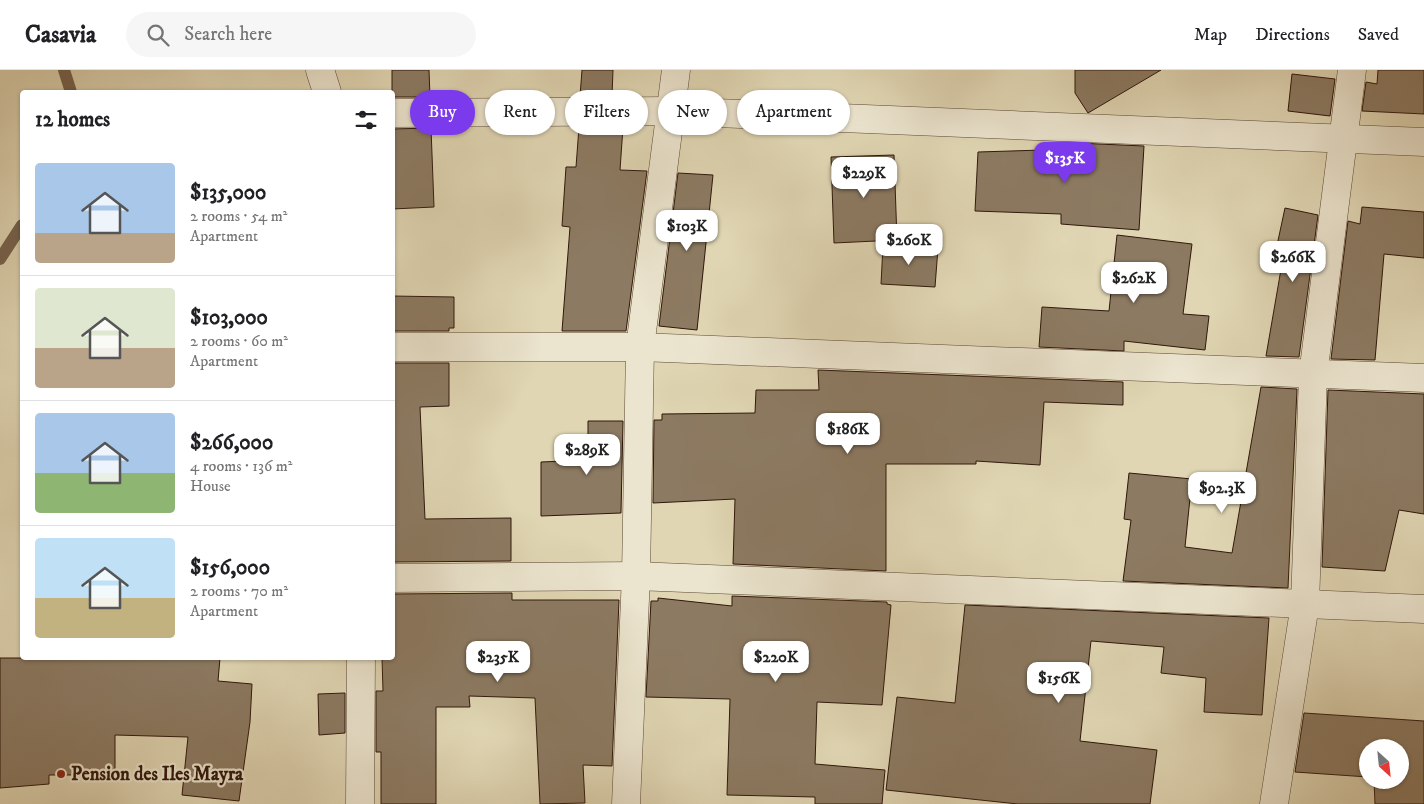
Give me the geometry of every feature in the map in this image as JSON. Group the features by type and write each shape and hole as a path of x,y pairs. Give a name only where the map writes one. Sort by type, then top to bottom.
{"street":[{"path":"320,70 326,90"},
{"path":"673,90 676,70"},
{"path":"1274,804 1304,604 1313,375 1352,70"},
{"path":"395,113 658,112"},
{"path":"727,114 1424,142"},
{"path":"626,804 636,576 640,347 666,135"},
{"path":"395,347 640,347 1424,378"},
{"path":"395,578 636,576 1424,609"},
{"path":"360,804 361,660"}],"building":[{"path":"392,70 429,70 430,90 410,90 410,97 395,97 395,90 392,90"},
{"path":"582,70 613,70 612,90 580,90"},
{"path":"1075,70 1161,70 1088,113 1075,93"},
{"path":"1378,70 1424,70 1424,114 1362,111 1366,82 1377,84"},
{"path":"1292,74 1335,79 1330,116 1288,111"},
{"path":"395,129 410,129 410,135 431,135 434,207 395,209"},
{"path":"578,135 622,135 620,170 647,171 626,331 562,331 570,227 562,226 566,167 576,167"},
{"path":"1076,143 1144,146 1139,230 1061,224 1061,214 975,211 978,152 1076,149"},
{"path":"894,155 897,240 834,243 831,157"},
{"path":"678,173 713,175 697,330 659,326"},
{"path":"1362,207 1424,212 1424,258 1384,254 1375,360 1331,359 1348,221 1360,224"},
{"path":"1285,208 1318,215 1299,357 1266,356 1284,252 1276,250"},
{"path":"1117,235 1192,244 1183,314 1209,316 1205,350 1124,341 1124,351 1039,347 1042,307 1109,311"},
{"path":"883,246 938,248 935,287 881,284"},
{"path":"395,296 454,297 454,328 449,328 449,331 395,331"},
{"path":"395,363 449,363 449,406 420,407 425,519 511,518 511,561 395,562"},
{"path":"818,370 1123,382 1123,405 1044,402 1040,465 976,461 976,464 886,464 886,571 733,564 735,499 653,503 654,420 662,420 662,414 755,413 756,390 819,390"},
{"path":"1261,387 1297,389 1288,588 1123,581 1131,520 1124,519 1129,473 1192,479 1185,547 1232,553"},
{"path":"1328,390 1424,394 1424,514 1399,510 1385,571 1322,567"},
{"path":"588,421 623,421 621,513 541,516 541,462 588,460"},
{"path":"512,593 512,600 619,600 612,766 583,765 585,803 540,804 535,698 469,696 470,707 436,707 436,804 381,804 381,752 376,752 376,691 383,691 382,660 395,660 395,594"},
{"path":"732,596 887,602 887,604 891,605 882,705 817,702 815,764 885,770 882,804 815,804 815,797 727,795 730,699 646,697 651,601 658,601 658,598 732,606"},
{"path":"965,605 1269,618 1262,715 1204,712 1206,678 1161,673 1164,647 1091,641 1080,741 1157,750 1150,804 1018,804 886,790 897,697 955,703"},
{"path":"0,658 20,658 20,660 220,660 218,681 252,684 250,722 239,801 182,795 188,737 115,735 115,775 49,775 49,784 0,788"},
{"path":"345,693 345,733 319,735 318,694"},
{"path":"1304,713 1424,721 1424,804 1375,804 1374,789 1409,789 1409,739 1359,739 1359,776 1295,772"}],"waterway":[{"path":"64,70 70,90"},
{"path":"0,259 20,228"}],"place":[{"name":"Pension des Iles Mayra","path":"61,774"}]}
